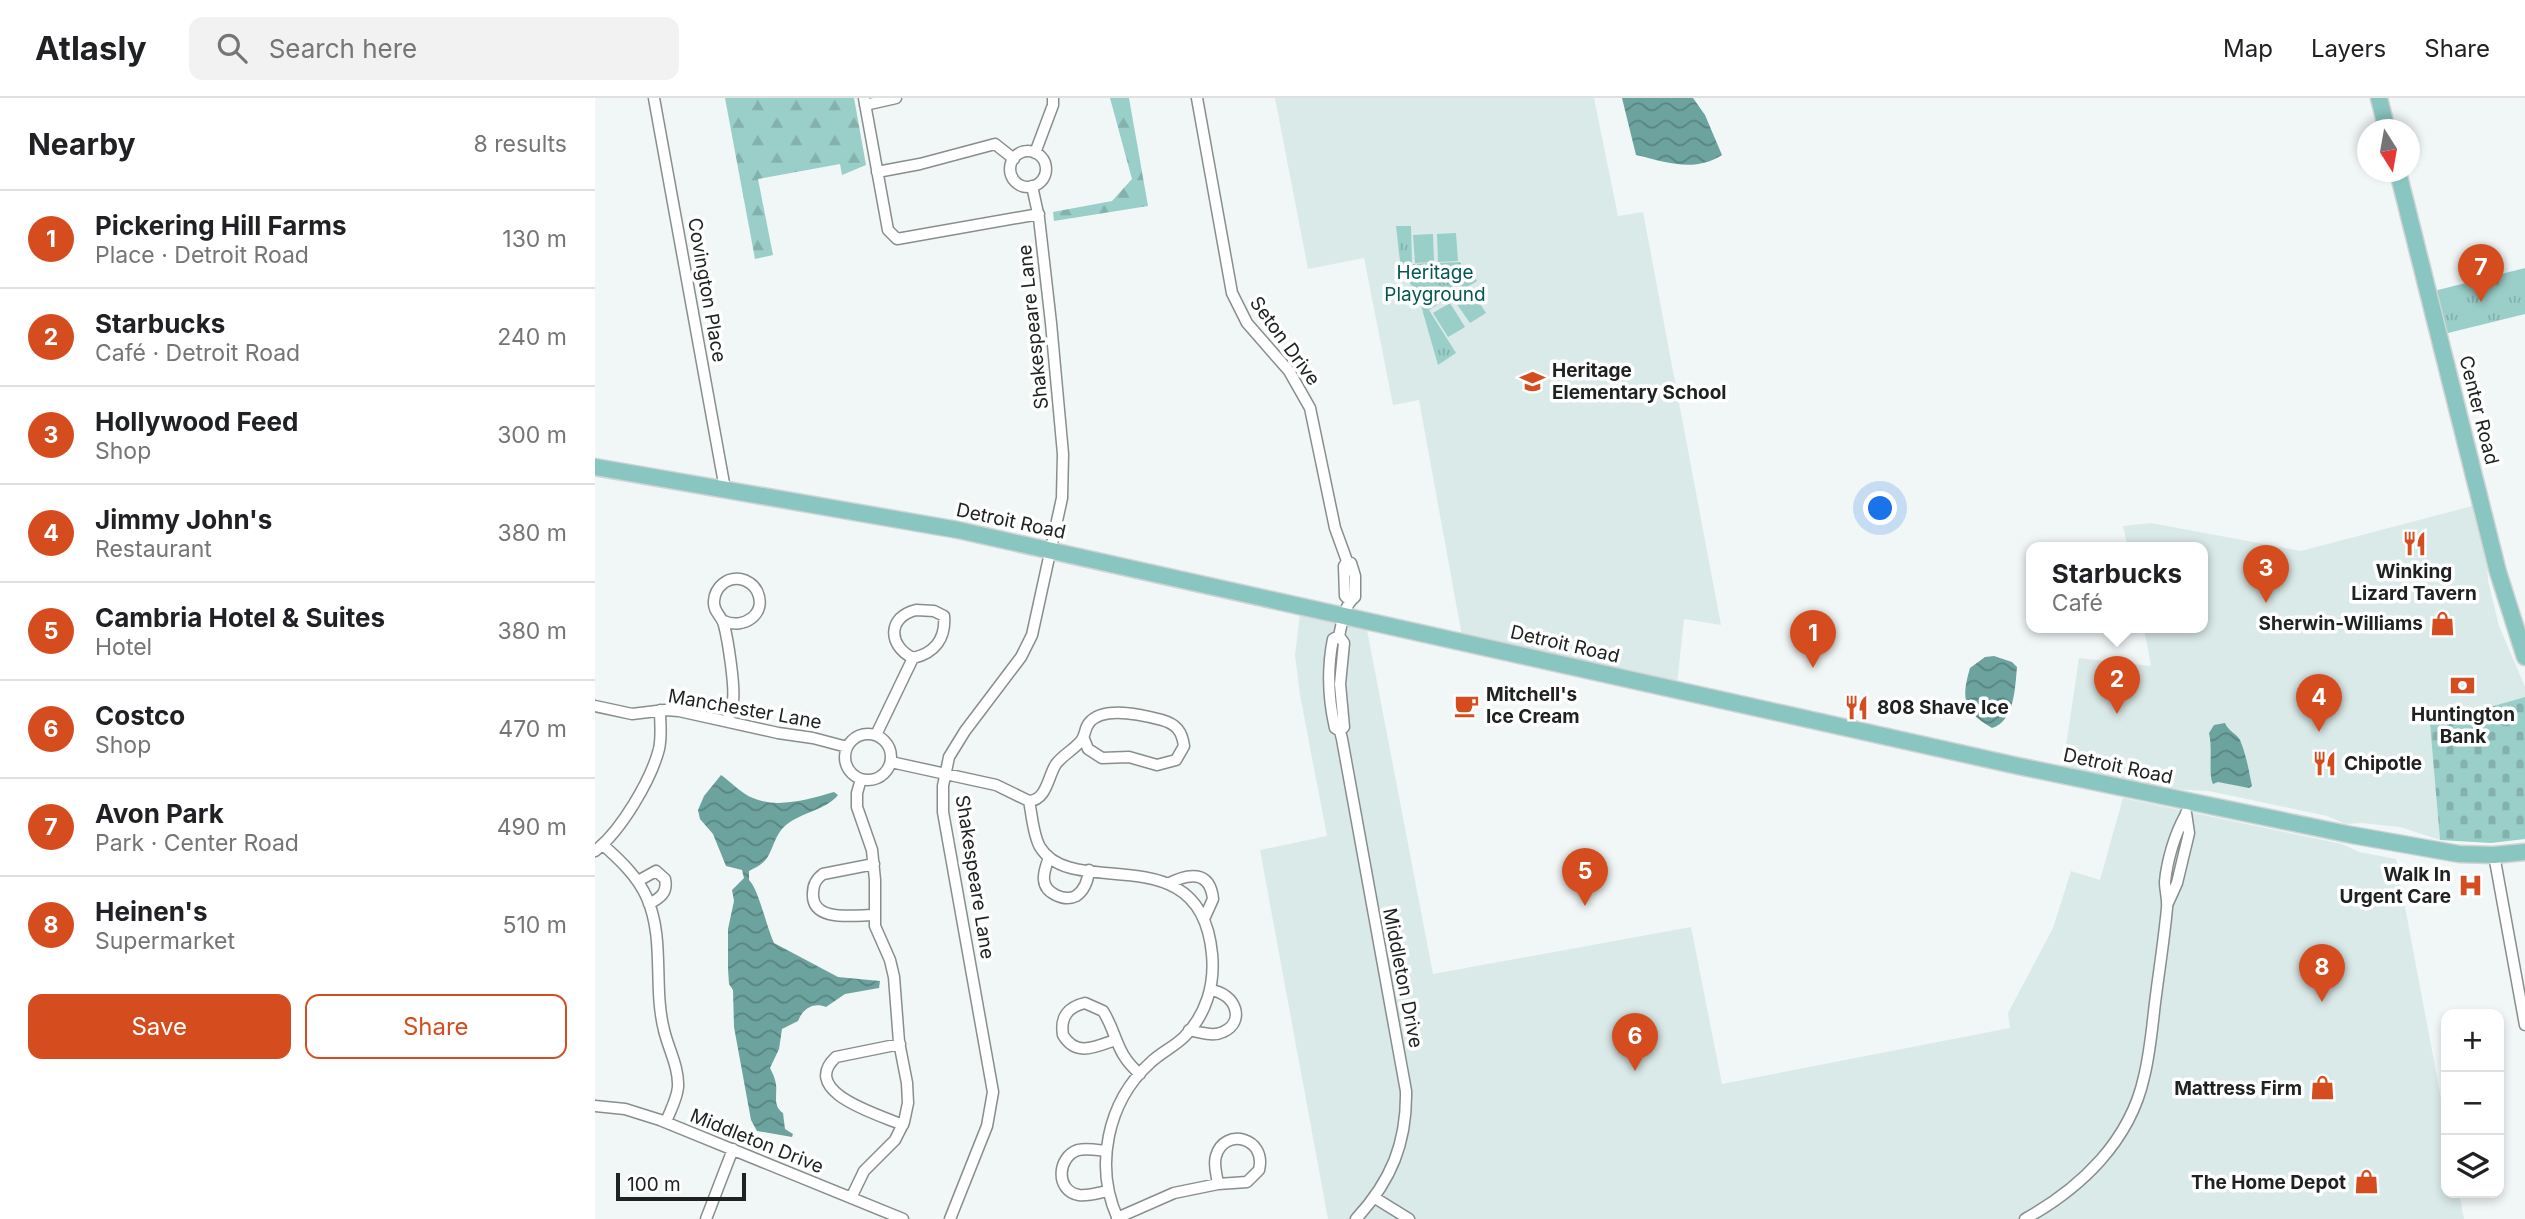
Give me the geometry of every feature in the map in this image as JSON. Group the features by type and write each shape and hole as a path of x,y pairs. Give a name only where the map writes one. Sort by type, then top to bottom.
{"main road":[{"path":"2379,98 2384,119"},
{"name":"Center Road","path":"2400,182 2498,572 2525,657"},
{"name":"Detroit Road","path":"595,467 958,530 1050,551 1347,608 2018,766 2186,809 2459,854 2525,852"}],"street":[{"name":"Covington Place","path":"654,98 725,489"},
{"path":"897,98 865,101 888,230 897,239 1039,214"},
{"path":"1033,186 1024,187 1014,180 1010,168 1014,159 1023,153 1035,153 1053,105 1053,98"},
{"name":"Seton Drive","path":"1197,98 1232,293 1247,323 1289,371 1310,408 1333,521 1355,576 1355,597 1347,608"},
{"path":"877,172 920,164 995,144 1014,159"},
{"name":"Shakespeare Lane","path":"950,1219 987,1126 993,1091 943,812 944,773 958,741 1013,670 1029,644 1037,623 1062,498 1063,454 1039,214 1033,186 1043,179 1045,169 1043,161 1035,153"},
{"path":"724,621 743,624 758,611 758,592 749,583 737,579 725,582 719,587 714,598 714,605 724,621 734,699 727,721"},
{"name":"Middleton Drive","path":"1347,608 1339,636 1344,643 1340,684 1345,727 1341,731 1406,1091 1405,1119 1399,1151 1375,1198 1356,1219"},
{"path":"876,735 912,658 929,652 943,638 944,616 940,613 916,610 899,618 894,630 896,645 912,658"},
{"name":"Manchester Lane","path":"595,706 632,714 660,710 679,711 847,747"},
{"path":"660,710 660,742 654,762 636,798 599,848 638,881 649,904 656,939 660,1010 678,1084 666,1122"},
{"path":"891,762 996,785 1029,801 1041,796 1056,764 1084,739 1089,723 1100,714 1141,715 1176,725 1184,746 1176,760 1157,765 1129,757 1097,757 1088,749 1084,739"},
{"path":"860,735 876,735 887,743 891,762 882,775 872,780 861,779 848,769 845,758 847,747 860,735"},
{"path":"851,1198 860,1176 893,1144 903,1125 908,1094 894,977 890,960 875,926 874,864 869,839 857,807 861,779"},
{"path":"1029,801 1038,841 1058,865 1141,876 1168,884 1189,899 1203,919 1213,956 1210,990 1200,1016 1189,1030 1140,1074 1129,1088 1112,1121 1106,1151 1107,1191 1117,1218 1174,1193 1218,1184 1243,1183 1252,1179 1261,1165 1257,1148 1240,1139 1223,1145 1215,1159 1218,1184"},
{"path":"2025,1219 2086,1177 2113,1144 2133,1109 2144,1079 2149,1054 2167,904 2165,881 2177,830 2186,809"},
{"path":"2494,855 2525,1025"},
{"path":"1049,857 1044,883 1050,892 1059,897 1077,895 1085,885 1089,870"},
{"path":"874,864 823,874 817,878 813,892 815,905 825,914 874,915"},
{"path":"638,881 656,871 665,880 663,895 649,904"},
{"path":"1168,884 1188,875 1197,876 1207,883 1213,899 1203,919"},
{"path":"1189,1030 1222,1033 1234,1020 1235,1009 1231,998 1222,992 1210,990"},
{"path":"1115,1040 1086,1050 1077,1048 1063,1035 1064,1017 1071,1008 1078,1005 1085,1003 1097,1007 1106,1016 1126,1061 1140,1074"},
{"path":"900,1044 837,1056 829,1066 826,1080 839,1096 903,1125"},
{"name":"Middleton Drive","path":"595,1106 625,1109 666,1122 903,1219"},
{"path":"706,1219 733,1149"},
{"path":"1106,1151 1076,1151 1065,1160 1061,1172 1065,1186 1074,1193 1080,1195 1107,1191"},
{"path":"1375,1198 1409,1219"}],"shaded area":[{"name":"Heritage Elementary School","path":"1275,98 1594,98 1618,216 1643,212 1721,625 1684,619 1677,684 1462,636 1419,400 1393,405 1364,258 1308,269"},
{"path":"2476,505 2487,558 2488,581 2499,626 2525,687 2525,697 2430,724 2440,840 2400,827 2346,824 2327,816 2209,791 2172,789 2063,766 2079,658 2151,666 2145,633 2208,633 2208,542 2127,542 2123,526 2151,523 2301,551"},
{"path":"1300,614 1367,630 1433,974 1691,927 1722,1084 2010,1028 2008,1013 2053,928 2071,871 2100,880 2123,798 2342,844 2359,852 2396,859 2441,1098 2441,1198 2460,1198 2464,1219 1328,1219 1260,850 1327,836 1295,655"}],"green space":[{"path":"725,98 854,98 866,165 842,175 840,164 758,179 773,255 755,259"},
{"path":"1110,98 1129,98 1148,206 1054,221 1053,212 1112,201 1132,179"},
{"name":"Heritage Playground","path":"1396,226 1411,226 1412,264 1459,262 1477,281 1429,310 1456,353 1438,365 1418,295 1401,270"},
{"path":"1456,233 1458,261 1438,262 1437,234"},
{"path":"1433,234 1434,262 1415,263 1413,235"},
{"path":"2525,268 2525,314 2444,334 2434,291"},
{"path":"1471,290 1486,313 1470,323 1454,300"},
{"path":"1450,303 1465,327 1448,337 1433,313"},
{"path":"2525,697 2525,839 2491,843 2440,840 2430,724"}],"water":[{"path":"1622,98 1693,98 1705,115 1722,155 1701,164 1690,165 1636,155"},
{"path":"1994,656 2012,662 2017,667 2009,711 2000,724 1992,728 1975,716 1965,696 1970,668 1985,657"},
{"path":"2225,723 2242,745 2252,786 2249,788 2218,782 2213,784 2209,733 2214,725"},
{"path":"721,775 745,794 772,803 793,802 834,792 838,795 827,804 786,825 779,832 765,860 749,871 749,880 774,943 838,977 880,981 879,988 845,994 826,1007 809,1007 798,1021 782,1029 779,1049 770,1068 776,1085 777,1106 783,1113 785,1129 793,1134 792,1137 757,1131 751,1120 734,1027 733,990 729,984 728,969 728,929 734,901 732,890 744,878 742,870 726,866 713,834 700,819 698,810 704,796"}],"place":[{"name":"Avon Park","path":"2481,302"},
{"name":"Heritage Elementary School","path":"1532,381"},
{"name":"Winking Lizard Tavern","path":"2414,543"},
{"name":"Hollywood Feed","path":"2266,603"},
{"name":"Sherwin-Williams","path":"2443,623"},
{"name":"Pickering Hill Farms","path":"1813,668"},
{"name":"Huntington Bank","path":"2463,686"},
{"name":"Mitchell's Ice Cream","path":"1466,705"},
{"name":"808 Shave Ice","path":"1857,707"},
{"name":"Starbucks","path":"2117,714"},
{"name":"Jimmy John's","path":"2319,732"},
{"name":"Chipotle","path":"2324,763"},
{"name":"Walk In Urgent Care","path":"2471,885"},
{"name":"Cambria Hotel & Suites","path":"1585,906"},
{"name":"Heinen's","path":"2322,1002"},
{"name":"Costco","path":"1635,1071"},
{"name":"Mattress Firm","path":"2322,1088"},
{"name":"The Home Depot","path":"2366,1182"}]}
